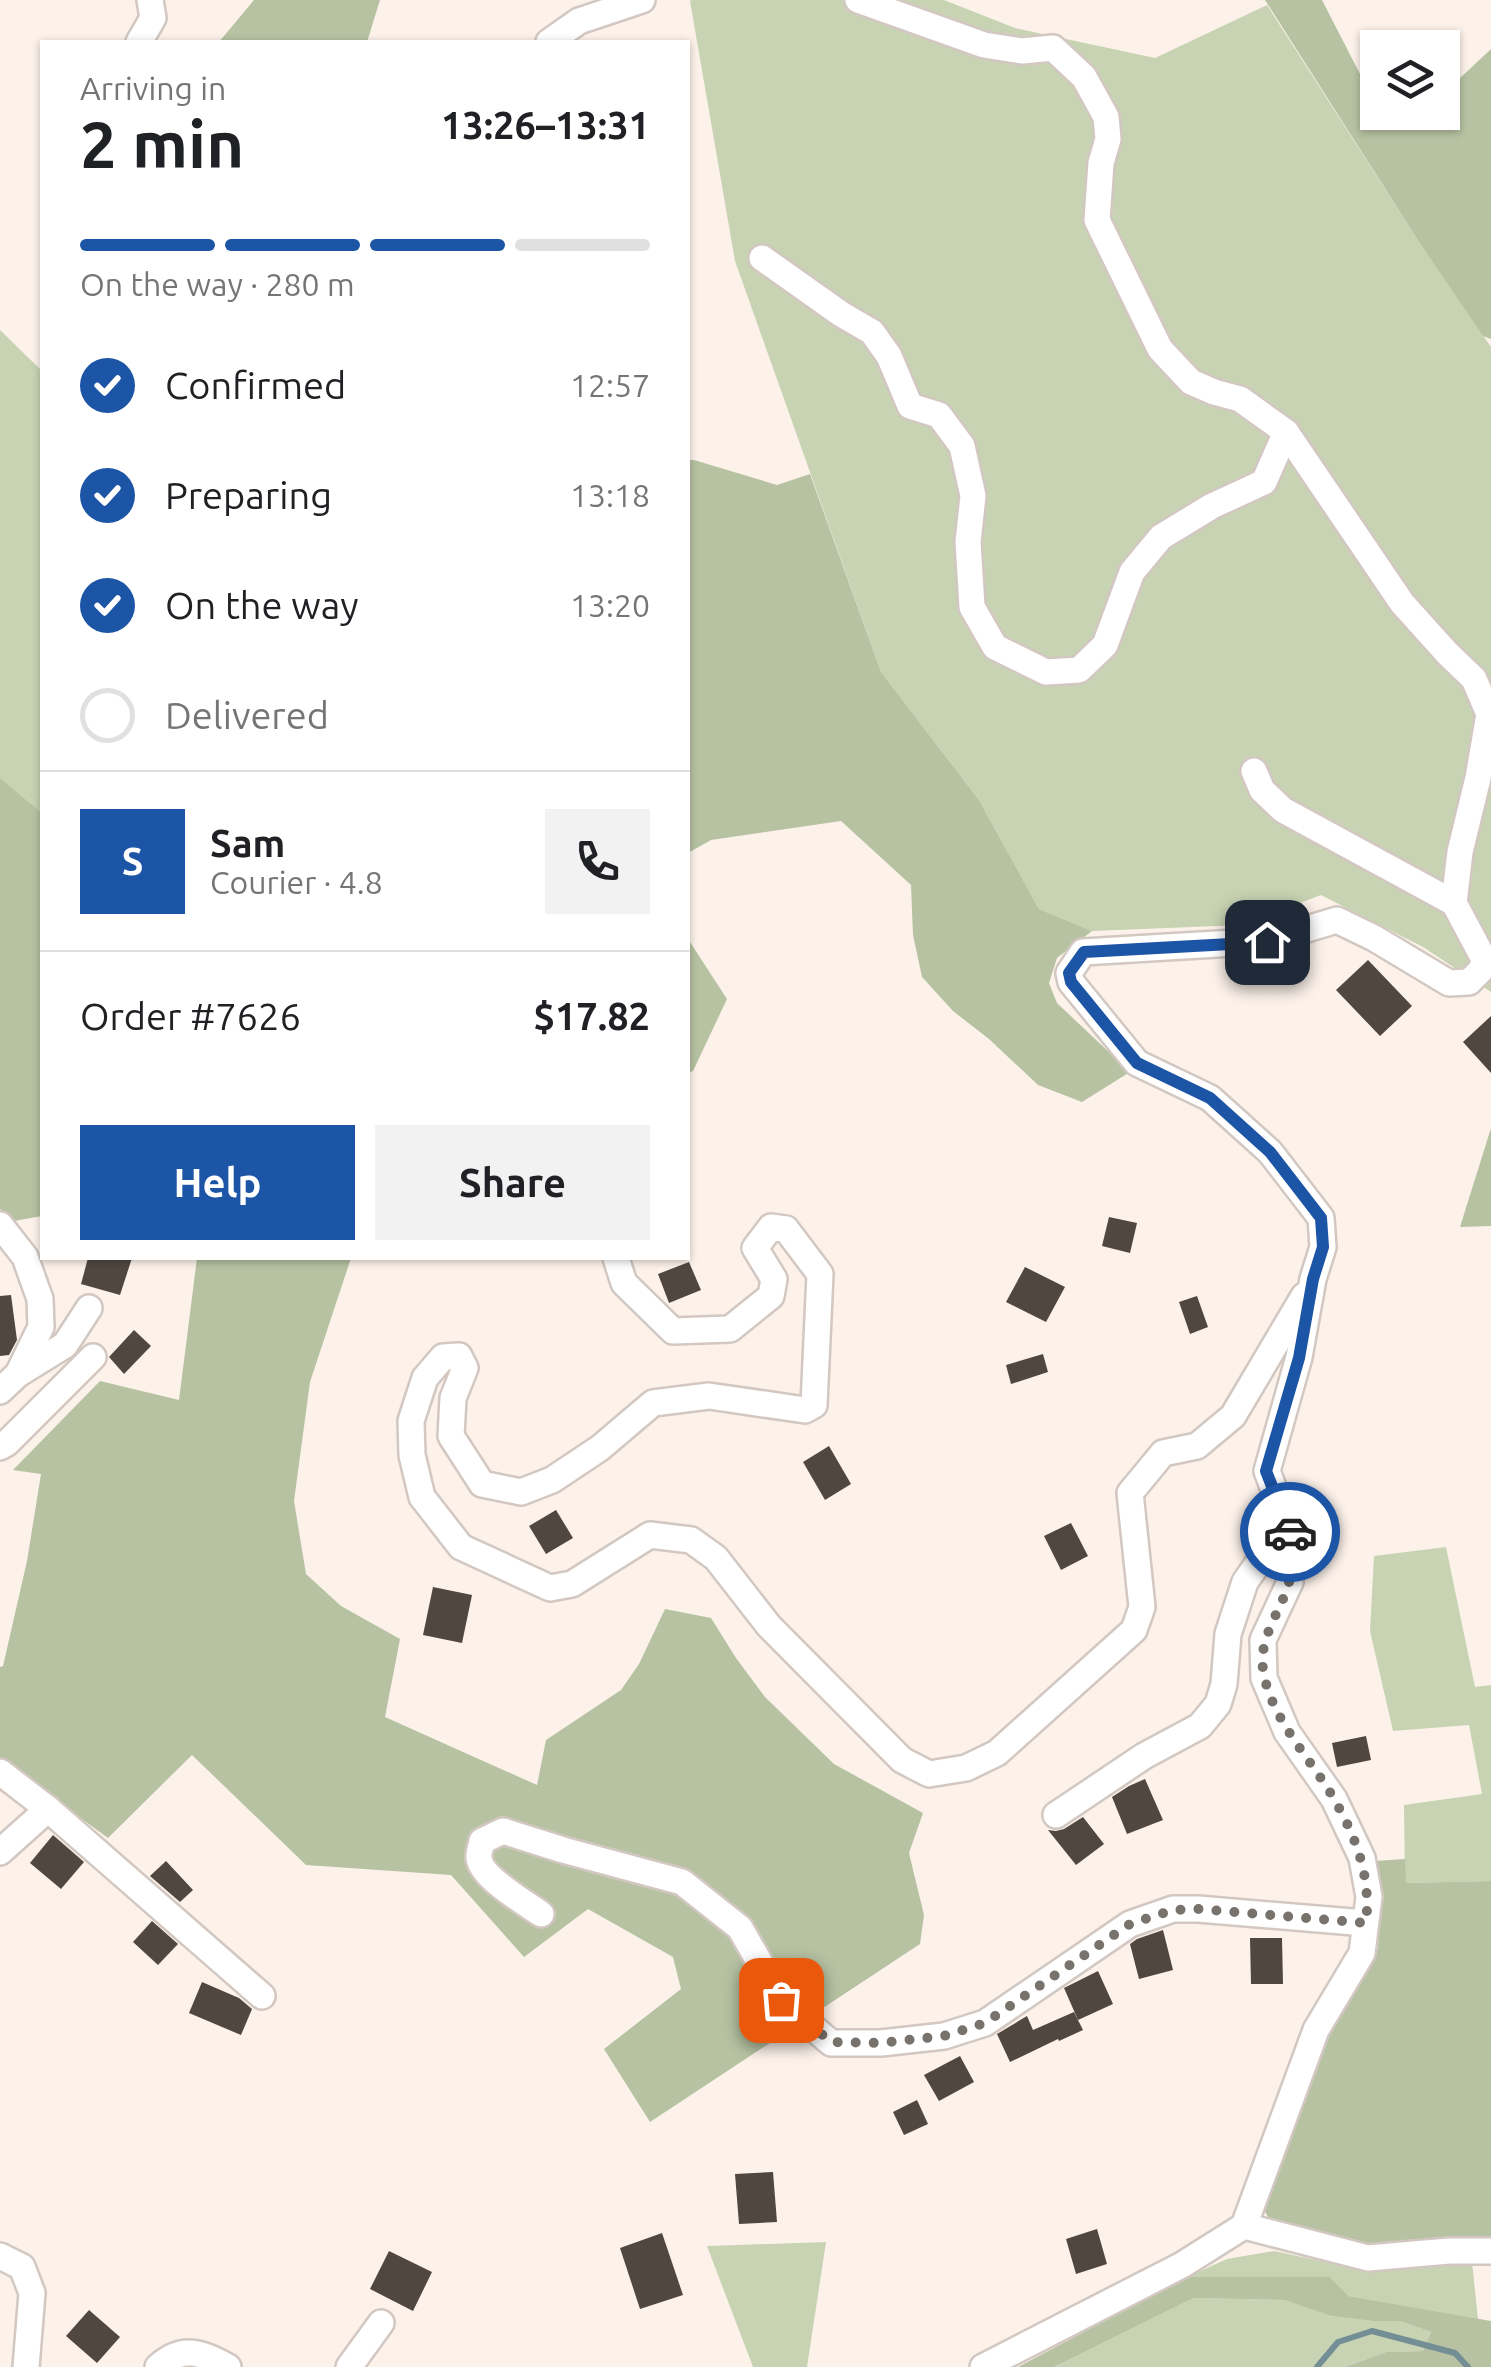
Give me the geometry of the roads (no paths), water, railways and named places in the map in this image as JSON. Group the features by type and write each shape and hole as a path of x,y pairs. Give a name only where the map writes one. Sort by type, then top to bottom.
{"street":[{"path":"140,40 153,18 150,0"},
{"path":"551,40 579,21 642,0"},
{"path":"858,0 984,45 1022,52 1053,48 1084,77 1106,117 1108,139 1101,163 1096,220 1160,349 1191,382 1240,399 1286,432 1402,603 1474,679 1489,714 1460,852 1454,903"},
{"path":"762,258 872,332 889,356 910,406 939,416 962,446 973,496 968,542 972,607 995,647 1046,672 1078,670 1106,645 1132,572 1161,537 1212,506 1264,482 1286,432"},
{"path":"984,2367 1182,2265 1244,2226 1316,2030 1362,1953 1369,1896 1362,1858 1334,1799 1287,1732 1264,1678 1263,1640 1290,1582 1290,1532 1266,1471 1299,1358 1313,1279 1323,1247 1321,1218 1270,1152 1210,1098 1137,1063 1071,982 1069,973 1084,952 1267,942 1337,920 1449,983 1469,982 1485,961 1454,903 1283,810 1262,790 1254,771"},
{"path":"0,1225 25,1257 40,1299 41,1327 9,1382"},
{"path":"617,1260 624,1284 674,1331 730,1329 771,1296 774,1278 755,1248 770,1227 786,1229 820,1274 814,1404 805,1410 709,1396 653,1402 600,1448 552,1480 521,1492 482,1484 450,1436 452,1398 465,1368 459,1356 443,1357 425,1378 412,1421 412,1455 422,1497 461,1546 550,1588 572,1584 650,1535 691,1540 716,1558 769,1626 902,1760 929,1774 966,1768 997,1753 1134,1630 1142,1606 1130,1492 1164,1453 1197,1446 1234,1416 1313,1279"},
{"path":"9,1382 65,1345 89,1308"},
{"path":"0,1447 93,1357"},
{"path":"1056,1815 1144,1756 1200,1726 1218,1704 1224,1684 1228,1634 1245,1582 1286,1523"},
{"path":"0,1772 48,1809 262,1996"},
{"path":"0,1852 48,1809"},
{"path":"541,1914 484,1870 479,1859 482,1842 503,1831 682,1882 740,1928 781,2000 831,2042 881,2043 944,2036 985,2023 1130,1924 1173,1910 1366,1923"},
{"path":"1244,2226 1368,2258 1491,2251"},
{"path":"0,2256 22,2267 32,2292 26,2367"},
{"path":"349,2367 382,2323"},
{"path":"158,2367 188,2352 207,2355 228,2367"}],"waterway":[{"path":"1317,2367 1338,2342 1372,2331 1455,2353 1468,2367"}]}
